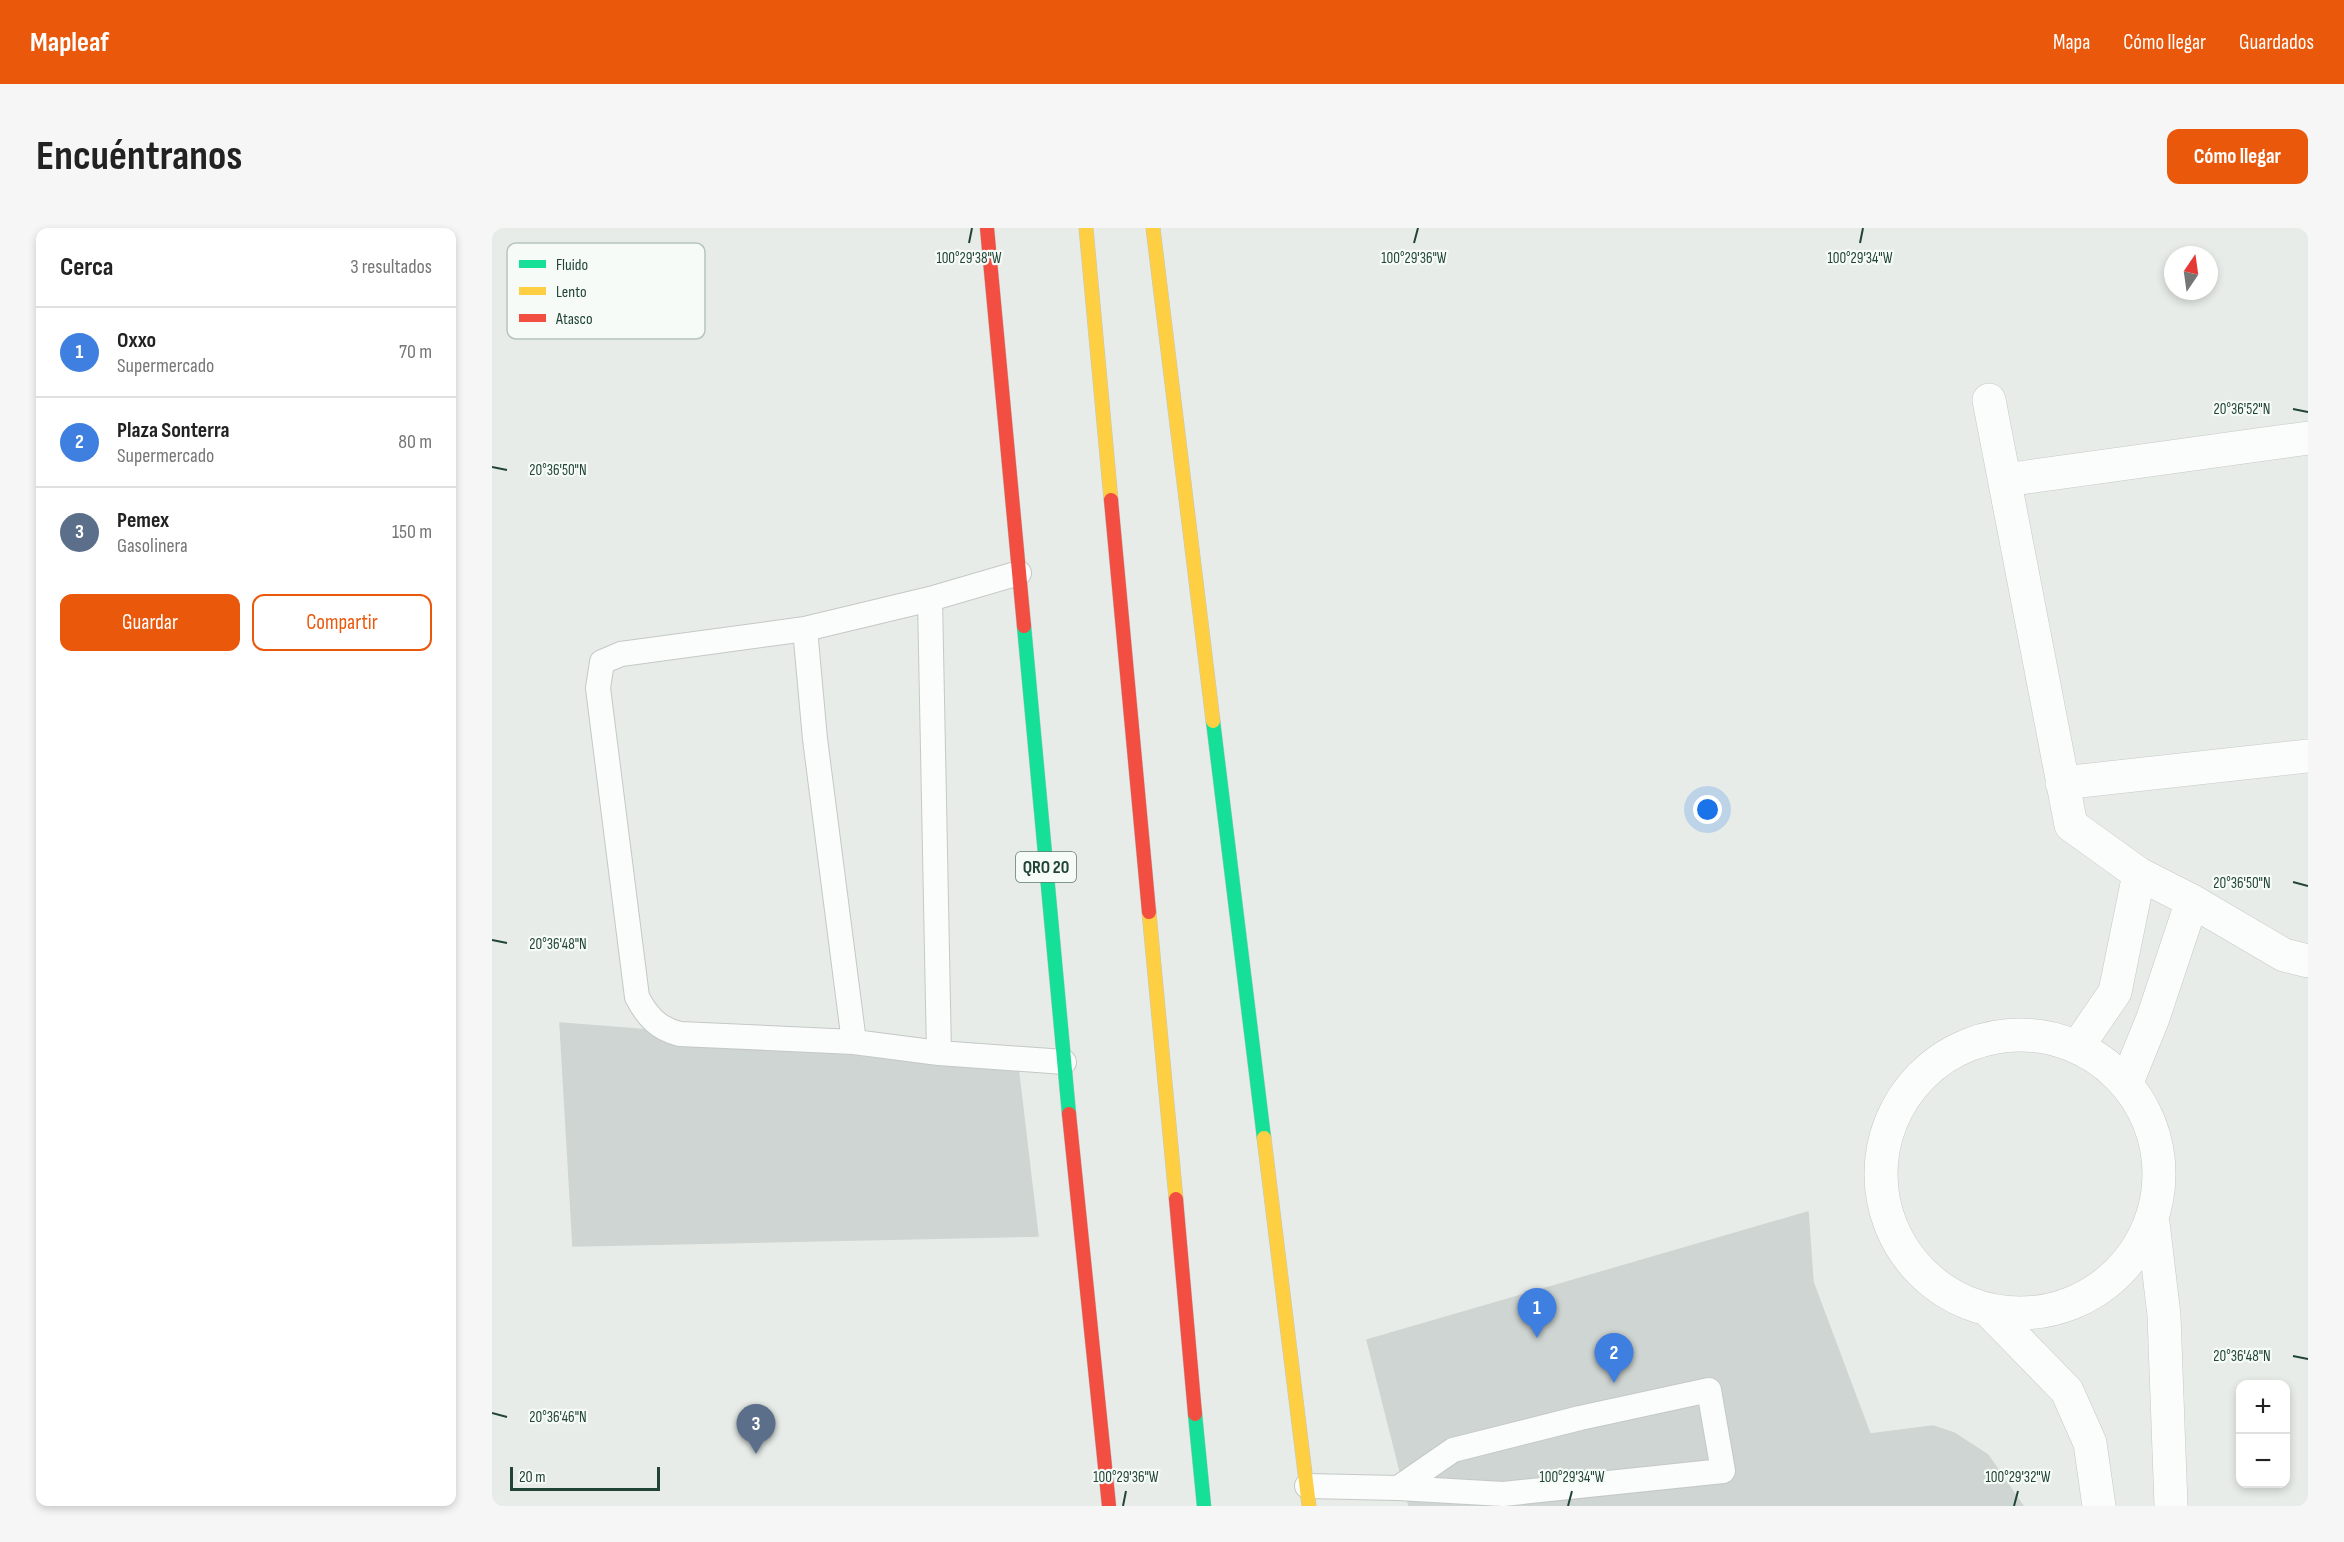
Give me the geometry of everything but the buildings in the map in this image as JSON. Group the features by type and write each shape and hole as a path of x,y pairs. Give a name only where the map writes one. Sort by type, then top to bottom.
{"main road":[{"name":"QRO 20","path":"987,228 1064,1062 1109,1506"},
{"path":"1086,228 1204,1506"},
{"path":"1153,228 1308,1496"}],"street":[{"path":"1989,400 2071,825 2139,874 2192,901 2284,955 2308,961"},
{"path":"2005,480 2308,438"},
{"path":"2062,783 2308,756"},
{"path":"2078,1046 2115,992 2139,874"},
{"path":"2127,1082 2154,1018 2192,901"},
{"path":"2037,1035 2078,1046 2127,1082 2148,1113 2159,1149 2161,1187 2153,1223 2127,1266 2087,1298 2039,1313 1989,1311 1949,1294 1916,1268 1893,1232 1881,1192 1881,1181 1882,1149 1895,1109 1920,1075 1954,1050 1995,1036 2037,1035"},
{"path":"2153,1223 2164,1315 2171,1506"},
{"path":"1989,1311 2067,1391 2090,1443 2099,1506"}],"lane":[{"path":"1019,573 930,599 806,629 621,654 602,662 598,688 637,997 645,1011 663,1028 680,1034 854,1042 939,1053 1064,1062"},
{"path":"930,599 939,1053"},
{"path":"806,629 815,739 854,1042"},
{"path":"1308,1496 1398,1488 1503,1494 1723,1471 1709,1390 1453,1450 1398,1488"}],"traffic: fast":[{"path":"1024,626 1069,1114"},
{"path":"1213,721 1264,1138"},
{"path":"1195,1414 1204,1506"}],"traffic: slow":[{"path":"1086,228 1111,500"},
{"path":"1153,228 1213,721"},
{"path":"1149,912 1176,1199"},
{"path":"1264,1138 1309,1506"}],"traffic: jam":[{"path":"987,228 1024,626"},
{"path":"1111,500 1149,912"},
{"path":"1069,1114 1109,1506"},
{"path":"1176,1199 1195,1414"}],"place":[{"name":"Oxxo","path":"1537,1338"},
{"name":"Plaza Sonterra","path":"1614,1383"},
{"name":"Pemex","path":"756,1454"}]}
